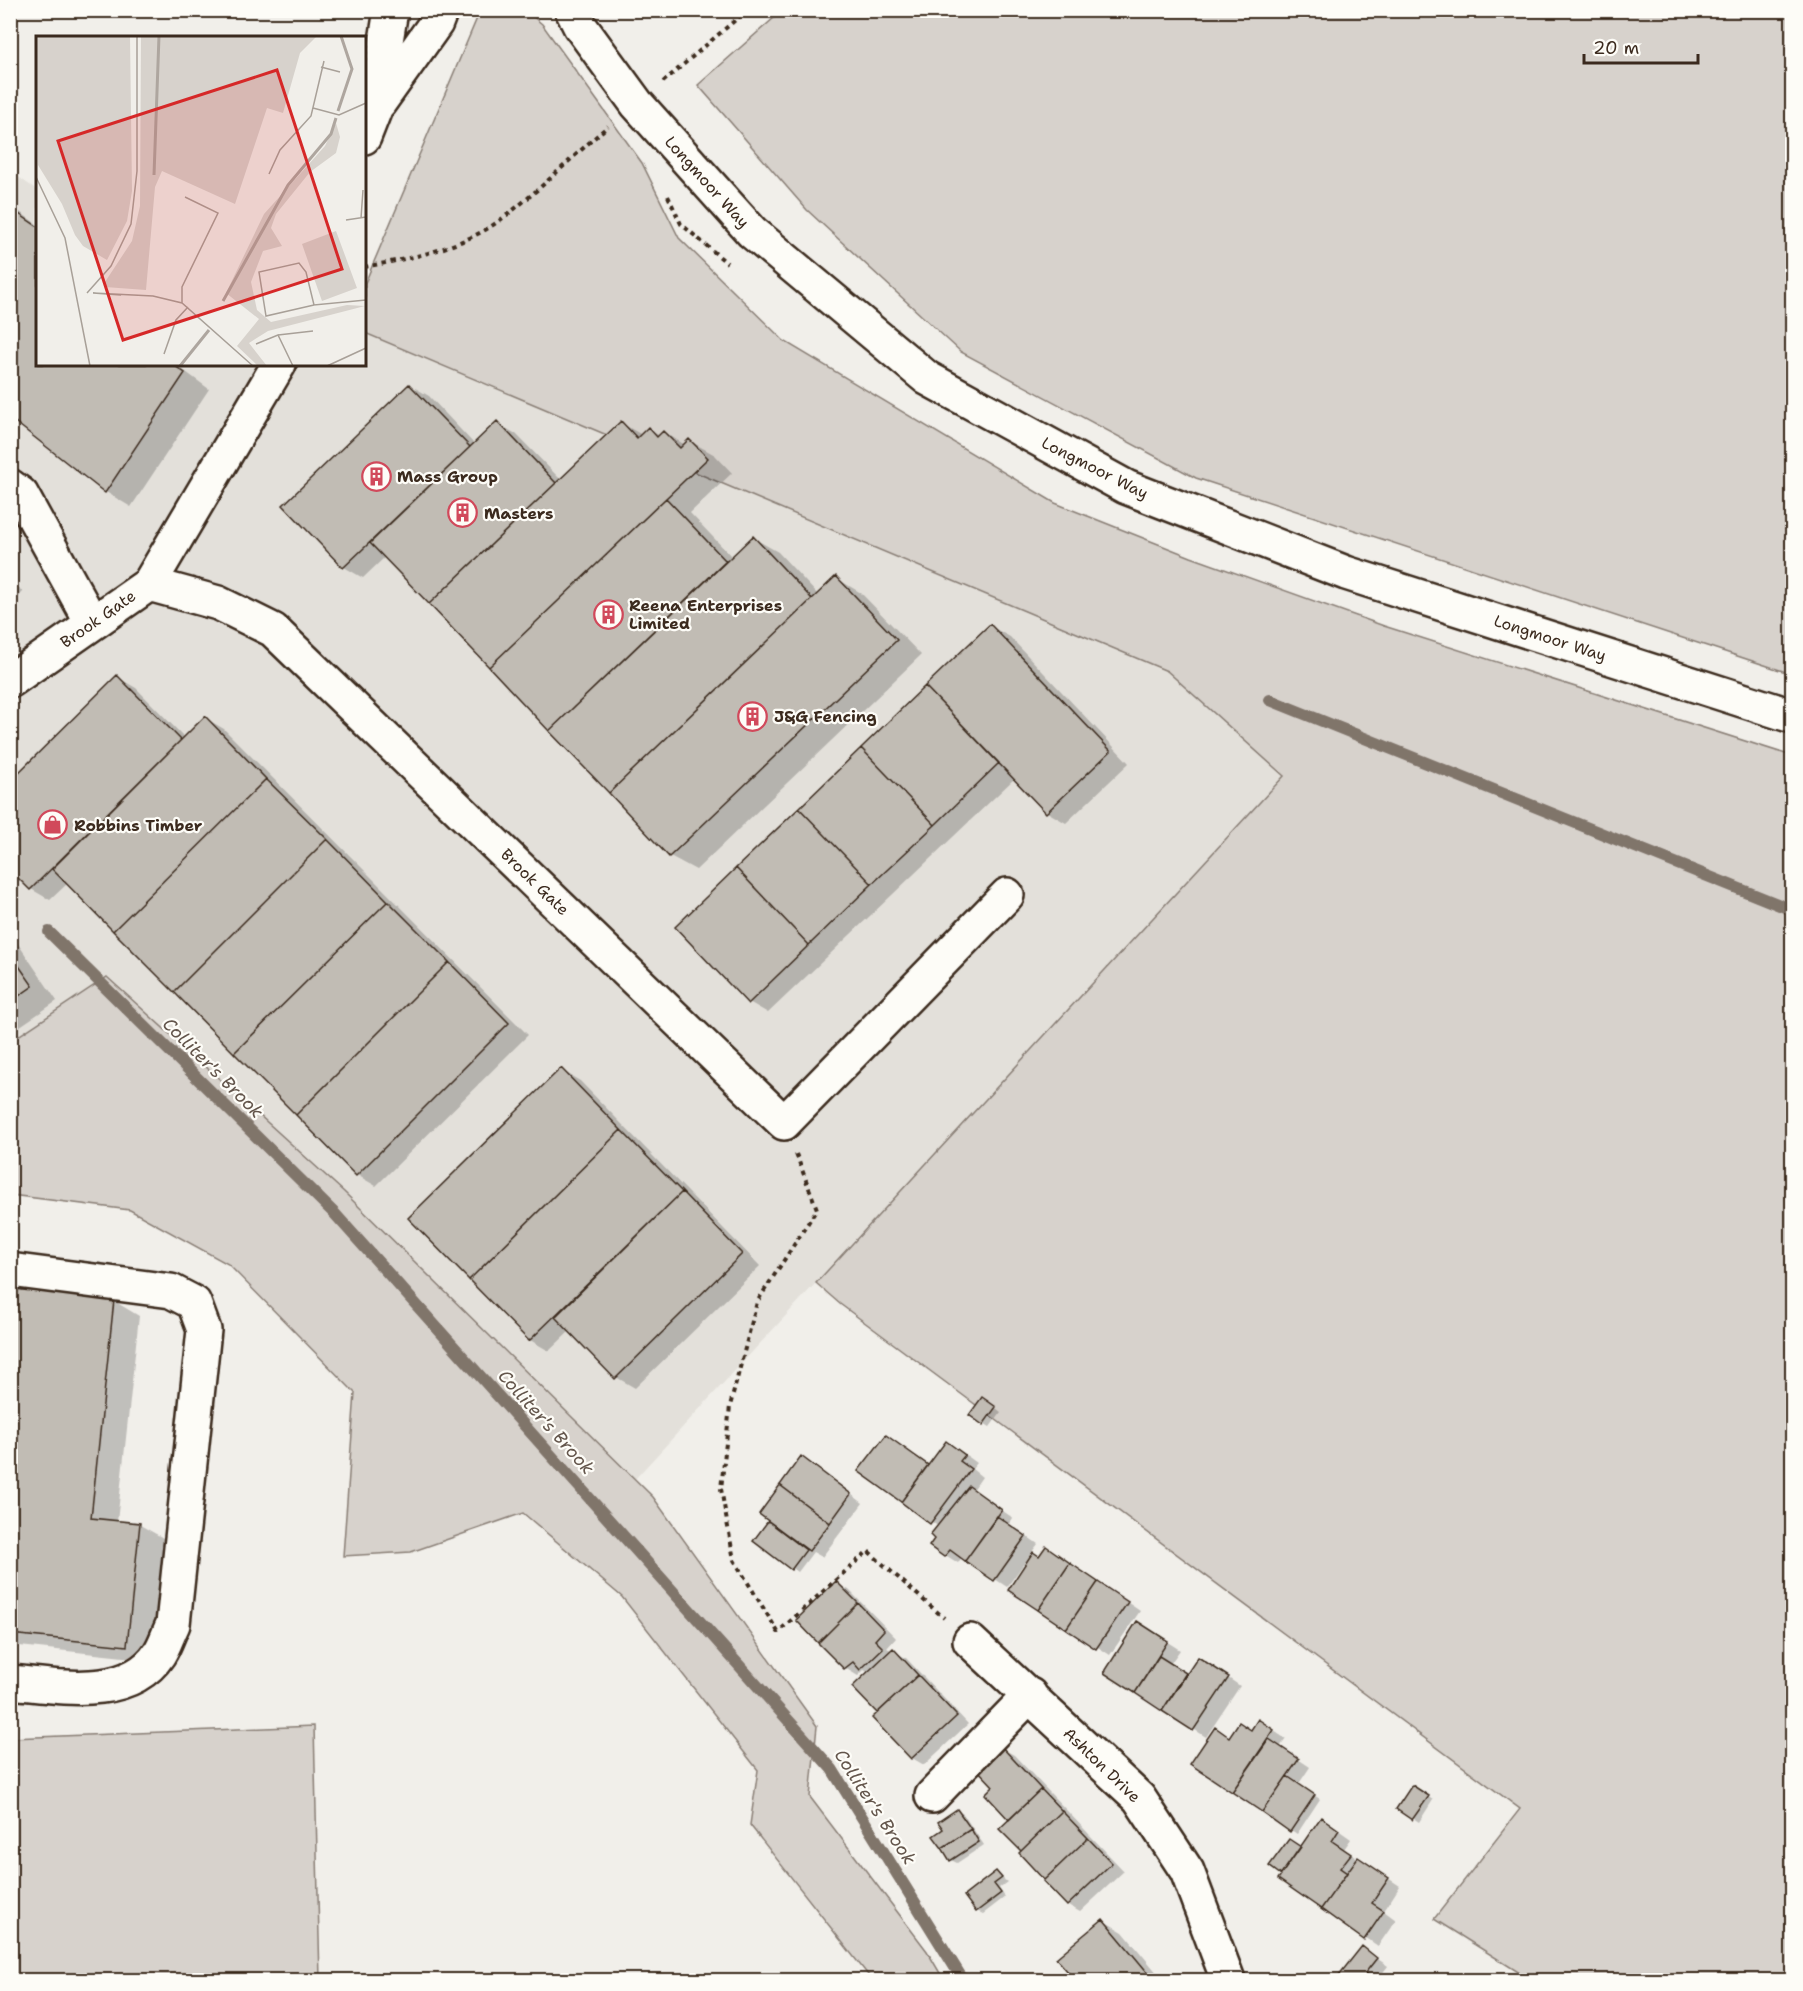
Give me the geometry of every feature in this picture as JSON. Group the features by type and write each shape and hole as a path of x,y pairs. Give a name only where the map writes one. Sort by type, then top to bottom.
{"street":[{"path":"370,123 391,10"},
{"path":"370,123 436,23 441,10"},
{"name":"Longmoor Way","path":"572,10 580,26 637,104 753,232 927,378 1126,487 1346,573 1792,716"},
{"path":"149,584 278,366"},
{"path":"10,486 21,494 93,622"},
{"name":"Brook Gate","path":"10,681 149,584 218,603 273,630 784,1123"},
{"path":"784,1123 1007,895"},
{"path":"10,1270 171,1291 194,1303 204,1330 173,1624 158,1655 134,1677 105,1686 70,1687 10,1682"},
{"name":"Ashton Drive","path":"970,1641 1139,1798 1187,1871 1228,1980"},
{"path":"932,1796 1030,1695"}],"path":[{"path":"366,267 405,259 450,245 495,223 747,10"},
{"path":"784,1123 817,1209 757,1302 730,1406 721,1489 734,1560 778,1632 868,1551 970,1641"}],"shaded area":[{"path":"783,10 1792,11 1792,674 1196,478 961,352 807,210 698,85"},
{"path":"480,11 526,11 542,24 642,163 679,238 784,341 1055,503 1191,557 1384,626 1792,756 1792,1980 1531,1980 1434,1919 1520,1809 840,1304 816,1283 1284,776 1167,671 366,333 366,281"},
{"path":"11,172 36,189 36,366 366,366 366,332 1167,672 1284,776 633,1481 344,1192 108,977 11,1041"},
{"path":"107,977 344,1192 653,1497 817,1726 810,1797 927,1951 944,1980 872,1980 750,1825 758,1770 622,1597 523,1513 411,1552 343,1556 355,1393 228,1264 130,1210 11,1195 11,1041"},
{"path":"314,1726 320,1980 11,1980 11,1738"}],"building":[{"path":"10,208 36,226 36,366 175,366 185,373 105,493 10,418"},
{"name":"Mass Group","path":"409,384 470,447 343,568 283,505"},
{"name":"Masters","path":"497,421 556,483 429,604 370,543"},
{"path":"621,421 637,438 648,427 657,437 663,431 680,448 689,439 708,458 489,667 429,604"},
{"name":"Reena Enterprises Limited","path":"666,498 726,561 549,731 489,667"},
{"path":"753,536 812,599 609,793 549,731"},
{"name":"J&G Fencing","path":"836,576 897,640 669,857 609,793"},
{"path":"990,624 1111,751 1046,813 925,686"},
{"name":"Robbins Timber","path":"117,675 181,740 30,890 10,870 10,781"},
{"path":"925,686 999,763 935,825 861,748"},
{"path":"205,716 266,779 113,931 52,869"},
{"path":"861,748 935,825 872,884 799,808"},
{"path":"266,779 327,839 174,992 113,931"},
{"path":"799,808 872,884 809,945 736,868"},
{"path":"327,839 388,901 234,1053 174,992"},
{"path":"736,868 809,945 748,1004 675,927"},
{"path":"388,901 449,962 296,1115 234,1053"},
{"path":"10,953 33,986 10,1002"},
{"path":"449,962 509,1023 356,1176 296,1115"},
{"path":"561,1068 621,1130 469,1280 408,1218"},
{"path":"621,1130 682,1192 529,1341 469,1280"},
{"path":"682,1192 742,1254 615,1379 555,1317"},
{"path":"10,1288 114,1300 91,1518 140,1523 127,1646 10,1634"},
{"path":"982,1397 996,1407 983,1425 969,1415"},
{"path":"886,1435 928,1465 901,1502 858,1471"},
{"path":"946,1441 965,1455 960,1461 971,1469 930,1524 901,1502"},
{"path":"801,1456 851,1494 830,1523 780,1485"},
{"path":"780,1485 830,1523 809,1551 759,1514"},
{"path":"969,1486 1002,1510 965,1561 950,1550 944,1557 929,1546 934,1539 930,1535"},
{"path":"997,1516 1026,1536 994,1581 965,1561"},
{"path":"768,1521 806,1550 791,1570 753,1541"},
{"path":"1046,1546 1070,1563 1038,1610 1008,1590 1033,1552 1039,1556"},
{"path":"1070,1563 1098,1582 1066,1629 1038,1610"},
{"path":"836,1581 858,1603 818,1643 796,1620"},
{"path":"1098,1582 1128,1602 1096,1649 1066,1629"},
{"path":"858,1603 884,1630 875,1640 883,1648 860,1670 853,1662 844,1669 818,1643"},
{"path":"1137,1621 1168,1641 1135,1693 1104,1673"},
{"path":"893,1648 918,1675 877,1713 852,1687"},
{"path":"1159,1656 1186,1673 1162,1711 1135,1693"},
{"path":"1198,1657 1229,1677 1193,1731 1162,1711"},
{"path":"918,1675 957,1716 911,1759 872,1718"},
{"path":"1258,1719 1274,1730 1232,1792 1190,1764 1215,1727 1229,1737 1239,1722 1251,1730"},
{"path":"1269,1739 1299,1759 1262,1812 1232,1792"},
{"path":"1001,1746 1041,1789 1009,1820 985,1794 993,1786 977,1769"},
{"path":"1287,1776 1315,1795 1290,1832 1262,1812"},
{"path":"1412,1785 1429,1796 1412,1820 1396,1809"},
{"path":"1041,1789 1062,1811 1021,1851 999,1829"},
{"path":"957,1809 971,1829 942,1848 933,1836 943,1829 938,1822"},
{"path":"1062,1811 1088,1838 1044,1880 1019,1853"},
{"path":"1321,1817 1339,1830 1332,1841 1351,1854 1340,1868 1347,1873 1321,1909 1278,1879"},
{"path":"971,1829 979,1842 950,1861 942,1848"},
{"path":"1088,1838 1112,1863 1067,1906 1043,1881"},
{"path":"1289,1839 1301,1847 1281,1875 1269,1866"},
{"path":"1358,1857 1389,1878 1372,1903 1384,1911 1364,1940 1321,1909"},
{"path":"996,1871 1002,1878 994,1884 1001,1893 976,1912 964,1896"},
{"path":"1103,1919 1154,1980 1075,1980 1056,1958"},
{"path":"1362,1946 1377,1958 1365,1973 1374,1980 1335,1980"}],"waterway":[{"path":"1270,700 1792,910"},
{"name":"Colliter's Brook","path":"49,932 335,1214 832,1769 963,1980"}],"place":[{"name":"Mass Group","path":"376,476"},
{"name":"Masters","path":"463,513"},
{"name":"Reena Enterprises Limited","path":"608,614"},
{"name":"J&G Fencing","path":"753,716"},
{"name":"Robbins Timber","path":"53,825"}]}
